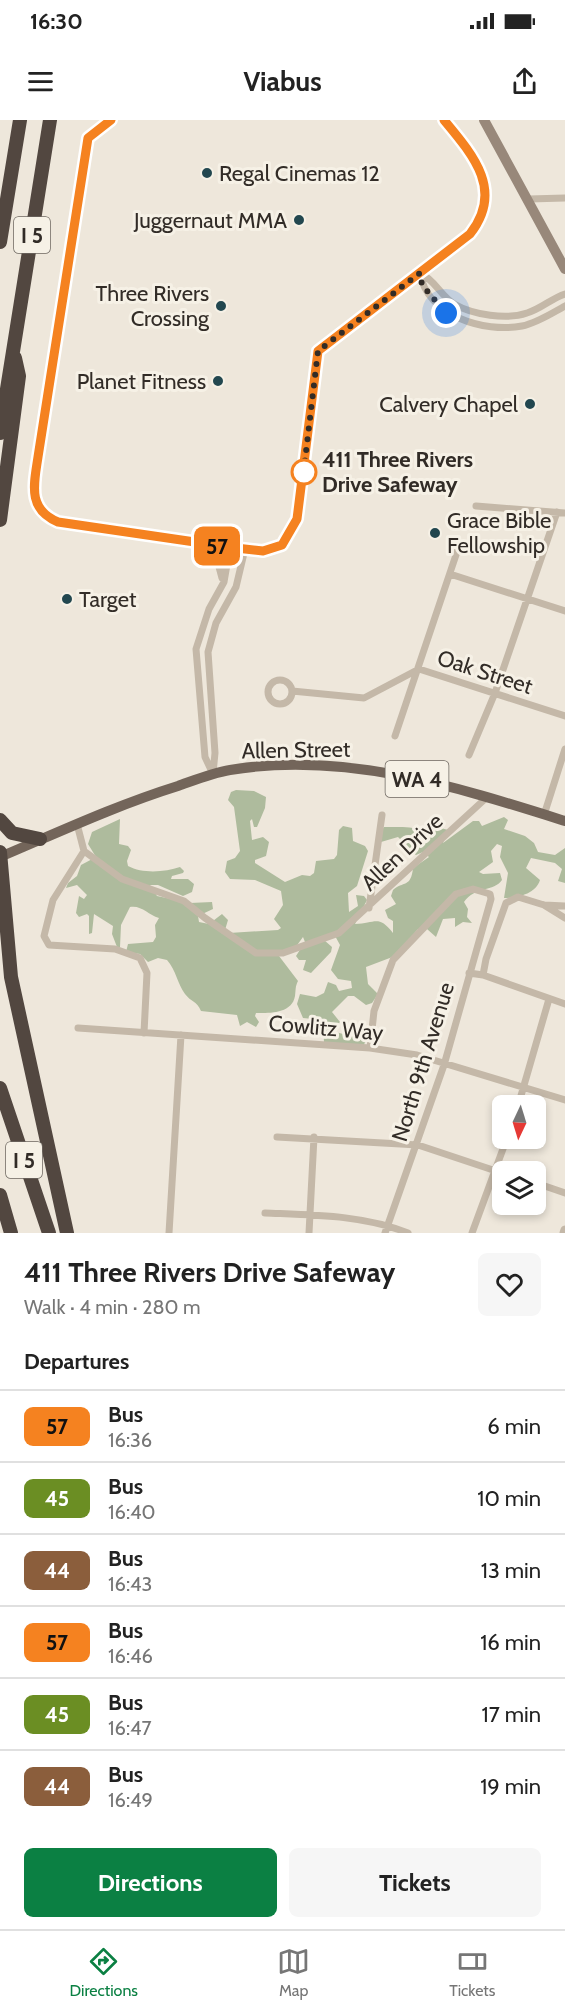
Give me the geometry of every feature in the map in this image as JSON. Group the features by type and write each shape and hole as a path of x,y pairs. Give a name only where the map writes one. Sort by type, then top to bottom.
{"highway":[{"name":"I 5","path":"0,242 20,120"},
{"name":"I 5","path":"0,433 50,120"},
{"path":"0,520 19,376 13,350"},
{"path":"0,820 12,833 40,839"},
{"path":"0,852 14,997 67,1233"},
{"name":"I 5","path":"0,1088 49,1233"},
{"name":"I 5","path":"0,1195 11,1233"}],"main road":[{"path":"484,120 529,199 565,270"},
{"name":"Allen Street","path":"0,856 145,796 213,774 265,766 357,767 408,777 565,821"}],"street":[{"path":"111,120 88,138 38,457 34,498 43,513 58,522 199,544 263,551 278,547 288,539 295,524 318,351 470,234 481,220 486,206 486,188 482,177 464,145 444,120"},
{"path":"529,199 565,198"},
{"path":"420,273 431,279 453,303 465,309 498,315 528,313 565,294"},
{"path":"420,273 422,285 446,313 479,323 524,326 565,306"},
{"path":"476,506 565,513"},
{"path":"469,755 495,693 556,512"},
{"path":"199,544 220,568 220,588"},
{"path":"213,774 205,757 195,655 198,635 220,588 230,547"},
{"path":"213,774 215,753 208,652 216,623 236,587 245,549"},
{"path":"395,736 458,549"},
{"path":"450,574 565,611"},
{"name":"Oak Street","path":"292,691 364,698 419,669 565,716"},
{"path":"544,815 565,748"},
{"name":"Allen Drive","path":"84,852 122,879 184,901 256,953 282,952 339,933 369,908 485,799"},
{"name":"Allen Drive","path":"369,908 382,815"},
{"path":"77,824 84,852 53,900 43,931 45,942 56,946 115,949 141,958 147,973 144,1033"},
{"name":"North 9th Avenue","path":"370,1048 374,1011 393,960 456,894 472,889 483,890 490,894 491,899 444,1065 385,1233"},
{"path":"483,975 486,959 506,903 518,897 544,905 565,906"},
{"path":"544,905 565,918"},
{"path":"469,973 483,975 565,1004"},
{"path":"522,1095 549,999"},
{"name":"Cowlitz Way","path":"78,1028 370,1048 417,1055 565,1100"},
{"path":"169,1233 181,1035"},
{"path":"277,1137 314,1137 417,1145 492,1170"},
{"path":"309,1233 314,1137"},
{"path":"546,1187 565,1193"},
{"path":"472,1233 492,1188"},
{"path":"265,1213 310,1215 387,1225 408,1233"}],"green space":[{"path":"254,791 266,797 265,808 257,827 254,827 252,819 250,821 252,840 263,837 269,842 266,856 255,860 255,863 285,882 302,875 310,876 314,873 316,861 334,859 337,855 339,830 343,826 352,828 353,841 365,846 368,851 357,886 348,893 349,912 358,906 356,895 364,896 367,900 355,924 376,921 384,924 393,933 393,921 388,918 385,910 396,904 391,896 393,890 406,883 410,879 413,868 429,857 423,852 416,855 402,846 402,841 398,837 381,842 381,832 384,827 408,827 420,830 427,824 448,830 443,843 473,821 479,821 482,826 504,817 508,820 504,829 525,836 534,843 538,852 555,855 565,848 565,883 558,881 562,869 555,863 531,858 526,868 540,880 538,885 525,894 504,898 508,873 500,857 502,846 497,844 491,851 493,862 479,872 483,874 500,873 502,880 499,884 473,894 464,902 468,909 467,917 472,923 463,922 455,927 455,918 443,919 436,937 427,929 418,929 395,956 366,967 368,984 378,994 372,1003 366,1005 354,996 348,996 332,1012 340,1022 332,1031 343,1034 348,1028 353,1028 357,1036 366,1041 363,1046 324,1043 323,1020 303,1018 297,1004 300,994 316,997 324,993 328,982 336,985 339,991 352,988 351,981 338,979 331,970 340,945 334,934 324,940 332,947 331,952 311,973 303,970 306,960 299,960 296,956 305,942 303,937 295,948 279,956 298,981 293,1002 279,1011 256,1013 255,1016 259,1022 256,1027 247,1022 240,1026 237,1015 201,1011 198,1005 185,994 167,960 158,958 148,962 140,954 126,952 128,944 153,942 156,937 155,925 159,918 138,907 130,907 121,925 120,947 117,947 112,934 113,926 94,914 92,933 89,934 89,916 87,914 79,917 76,913 79,896 84,899 87,895 77,885 66,888 68,883 77,876 81,865 96,857 88,844 92,832 120,819 119,844 128,846 131,850 127,861 128,866 134,869 154,871 180,867 183,873 172,876 171,879 188,879 194,884 192,892 183,896 158,885 150,885 157,896 190,903 212,902 213,909 198,916 199,922 209,924 222,914 228,920 225,930 229,933 278,930 281,928 274,919 283,905 281,891 255,880 230,879 225,872 227,861 235,858 240,851 234,807 228,800 231,792"}],"bus line":[{"name":"57","path":"111,120 88,138 33,490 34,498 43,513 58,522 199,544 263,551 282,545 288,539 297,519 318,351 470,234 481,220 486,206 486,188 482,177 464,145 444,120"}],"place":[{"name":"Regal Cinemas 12","path":"207,173"},
{"name":"Juggernaut MMA","path":"299,220"},
{"name":"Three Rivers Crossing","path":"221,306"},
{"name":"Planet Fitness","path":"218,381"},
{"name":"Calvery Chapel","path":"530,404"},
{"name":"411 Three Rivers Drive Safeway","path":"304,472"},
{"name":"Grace Bible Fellowship","path":"435,533"},
{"name":"Target","path":"67,599"}],"route":[{"path":"304,472 303,477 318,351 420,273 422,285 446,313"}]}
